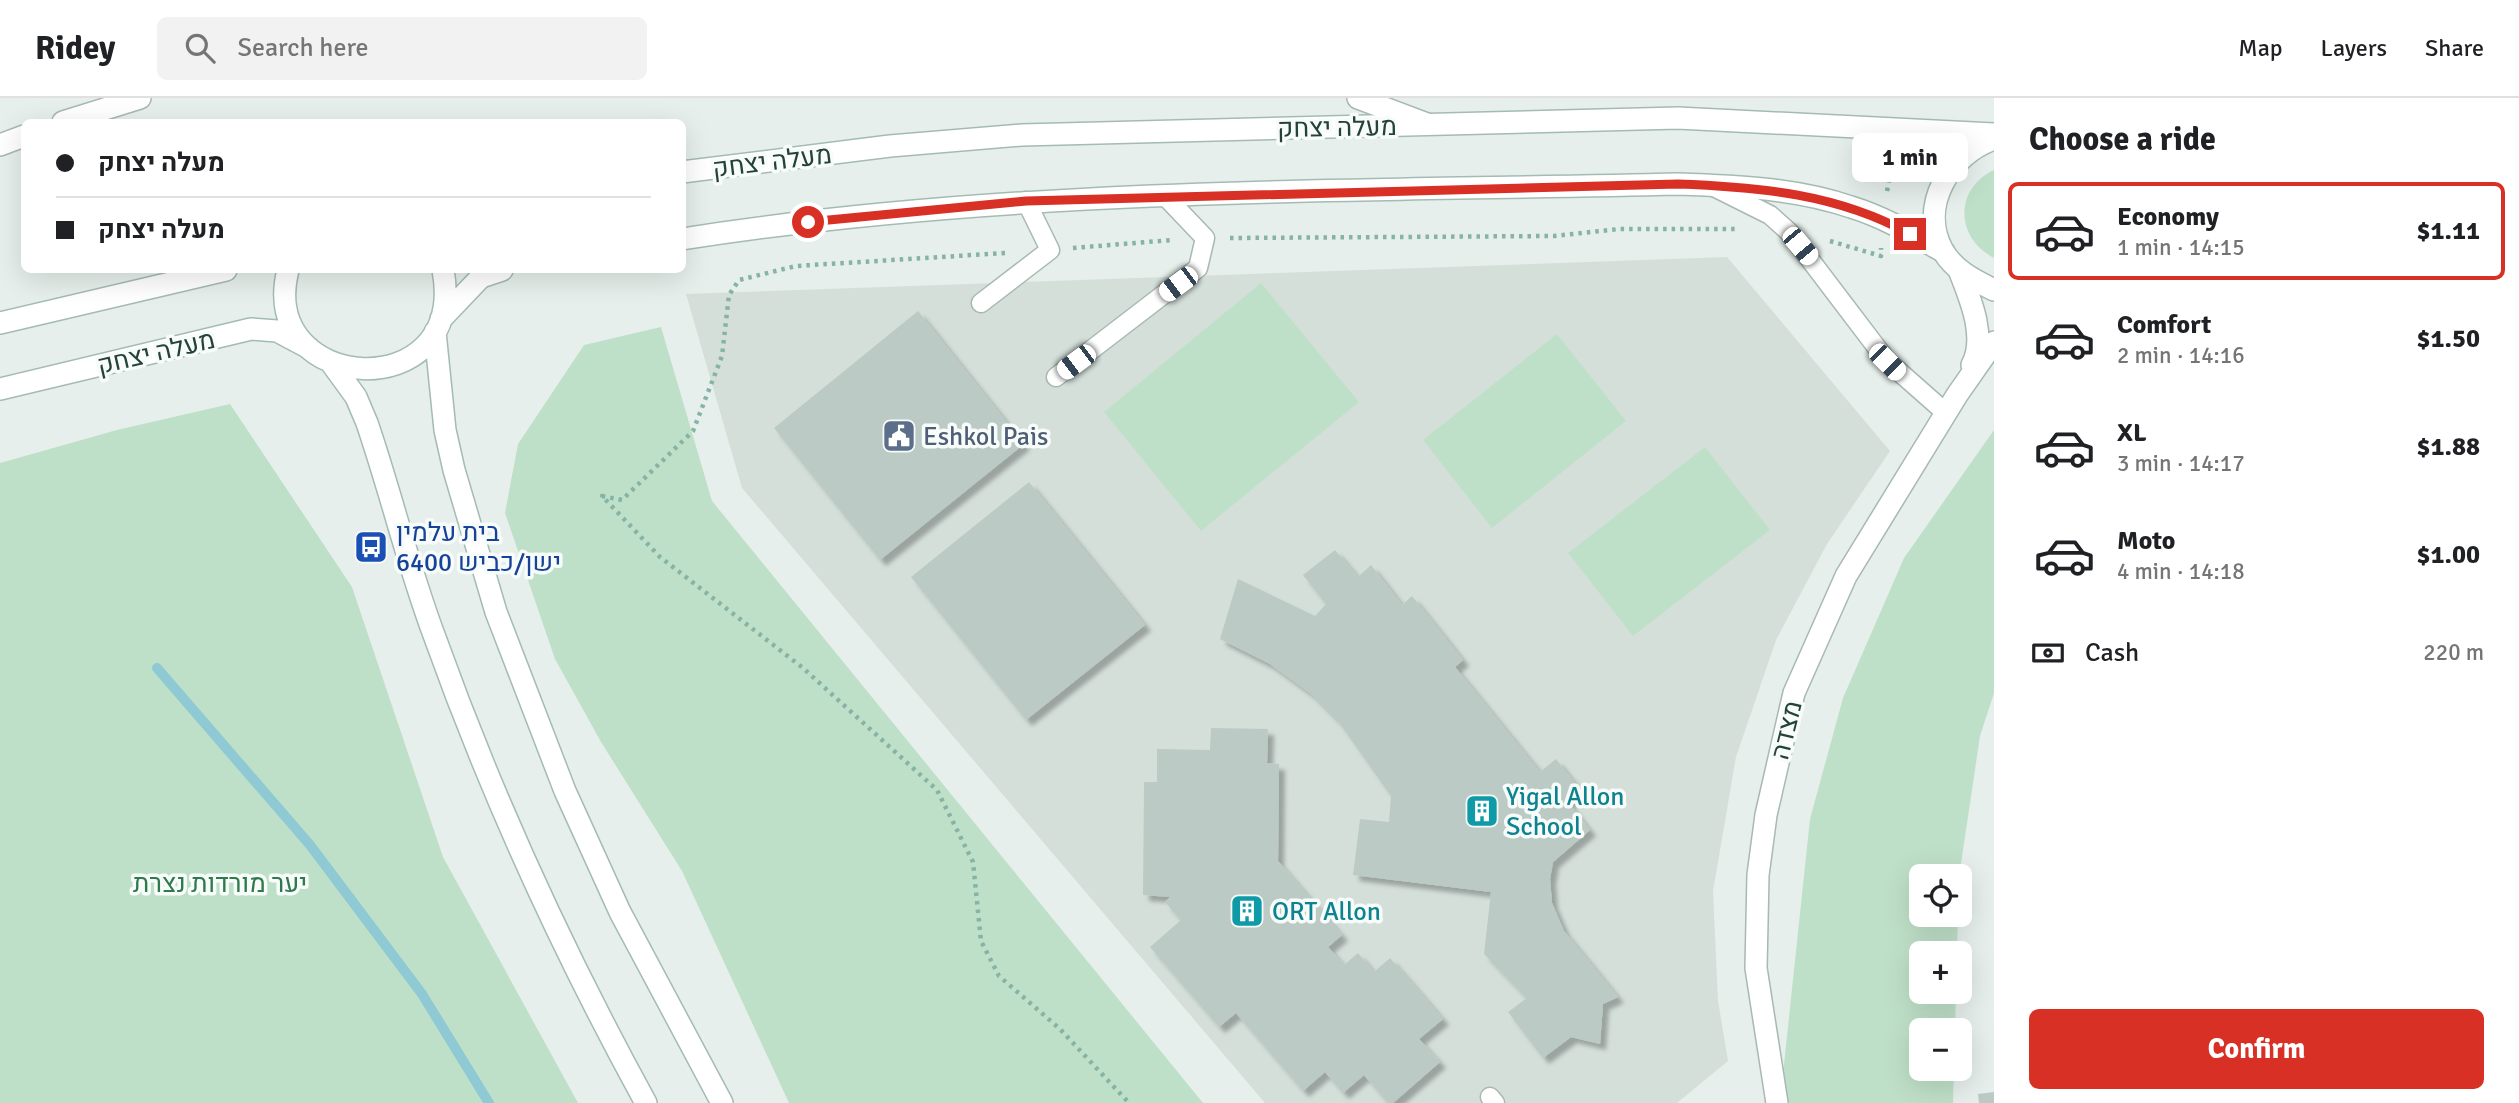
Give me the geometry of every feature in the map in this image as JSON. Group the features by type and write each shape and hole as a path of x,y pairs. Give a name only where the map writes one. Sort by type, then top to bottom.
{"main road":[{"path":"72,119 139,98"},
{"path":"1358,98 1429,125"},
{"name":"מעלה יצחק","path":"686,172 890,146 1022,135 1678,118 1994,137"},
{"path":"0,145 21,137"},
{"path":"1994,137 1976,145 1946,176 1937,198 1935,219 1936,233 1944,252 1959,270 1994,290"},
{"path":"686,238 897,211 1026,201 1711,185 1751,186 1851,207 1894,225 1944,252"},
{"name":"מצדה","path":"1952,404 1976,358 1977,333 1972,303 1959,270"},
{"path":"0,323 213,273"},
{"path":"287,273 286,306 294,329 309,348"},
{"path":"443,273 447,295 439,325 445,430 454,470 496,612 565,791 608,886 722,1103"},
{"path":"332,364 354,371 389,367 421,350 481,277 493,273"},
{"name":"מעלה יצחק","path":"0,389 251,329 277,331 332,364"},
{"name":"מצדה","path":"1777,1103 1756,968 1758,875 1766,815 1794,692 1846,576 1952,404 1994,342"},
{"path":"332,364 356,397 367,423 433,633 503,816 582,985 646,1103"}],"lane":[{"path":"1711,185 1770,215 1788,232 1887,362 1952,404"},
{"path":"1056,377 1198,268 1205,238 1166,197"},
{"path":"981,303 1050,250 1026,201"}],"path":[{"path":"1129,1103 1060,1029 999,976 981,940 973,862 937,790 803,668 660,557 602,496 622,500 694,431 722,356 729,295 739,280 796,266 1205,238 1554,236 1619,229 1805,233 1881,256"}],"shaded area":[{"path":"1727,257 1890,451 1827,544 1776,640 1736,757 1713,891 1718,1001 1728,1061 1677,1103 1265,1103 742,488 686,294"}],"green space":[{"path":"1994,170 1994,258 1972,238 1964,214 1972,189 1981,178"},
{"path":"1261,283 1359,402 1201,531 1104,412"},
{"path":"661,327 712,501 1203,1103 789,1103 682,871 601,742 555,659 505,513 518,444 584,345"},
{"path":"1557,334 1626,421 1492,528 1423,440"},
{"name":"יער מורדות נצרת","path":"230,404 352,587 443,857 578,1103 0,1103 0,463 117,430"},
{"path":"1994,430 1994,693 1980,736 1961,864 1909,864 1909,927 1958,927 1957,941 1909,941 1909,1004 1956,1004 1955,1018 1909,1018 1909,1081 1954,1081 1953,1103 1785,1103 1782,1083 1810,819 1843,698 1904,558"},
{"path":"1705,447 1770,530 1633,636 1568,553"}],"building":[{"name":"Eshkol Pais","path":"918,311 1024,444 880,560 774,428"},
{"path":"1029,482 1145,625 1026,720 911,577"},
{"name":"Yigal Allon School","path":"1335,550 1358,577 1371,565 1402,605 1412,596 1463,660 1455,667 1540,772 1556,759 1582,792 1568,802 1590,830 1553,862 1550,879 1552,903 1564,931 1618,997 1603,1004 1600,1044 1571,1037 1543,1058 1508,1012 1527,998 1484,954 1491,892 1353,875 1360,819 1389,822 1391,796 1338,721 1310,693 1270,664 1220,639 1238,579 1315,616 1326,604 1303,575"},
{"name":"ORT Allon","path":"1211,728 1268,729 1267,763 1279,764 1278,861 1342,935 1328,947 1344,965 1358,953 1374,972 1390,958 1443,1019 1419,1039 1440,1062 1393,1103 1388,1103 1364,1075 1343,1093 1325,1072 1303,1091 1236,1013 1219,1027 1150,947 1181,920 1165,902 1170,897 1143,895 1144,782 1157,782 1157,749 1210,750"},
{"path":"1994,1092 1994,1103 1979,1103 1978,1094"}],"waterway":[{"path":"157,668 310,845 422,994 489,1103"}],"place":[{"name":"Eshkol Pais","path":"899,436"},
{"name":"בית עלמין ישן/כביש 6400","path":"371,547"},
{"name":"Yigal Allon School","path":"1482,811"},
{"name":"ORT Allon","path":"1247,911"}],"route":[{"path":"808,222 897,211 1026,201 1678,184 1751,186 1804,195 1851,207 1910,234"}]}
